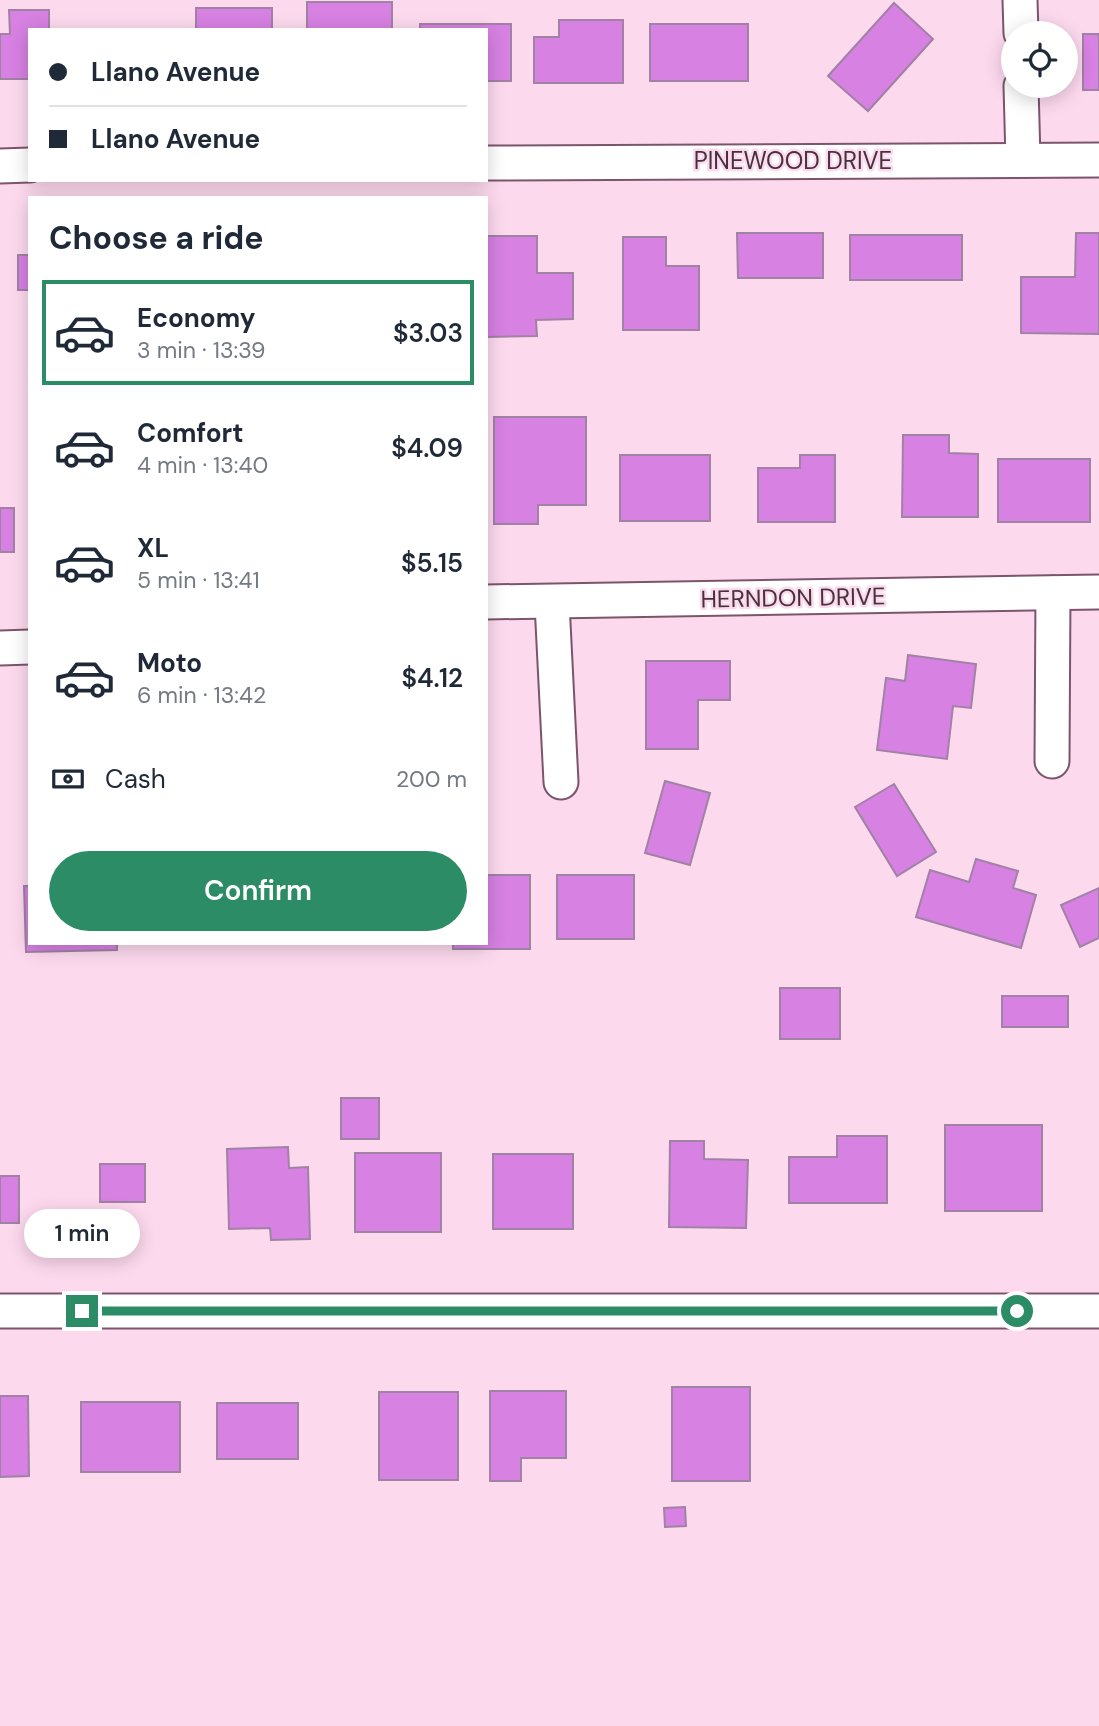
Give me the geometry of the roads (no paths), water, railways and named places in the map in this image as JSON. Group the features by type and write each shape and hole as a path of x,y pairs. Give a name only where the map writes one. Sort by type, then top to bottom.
{"street":[{"path":"1020,0 1021,21"},
{"path":"1021,98 1023,159"},
{"name":"PINEWOOD DRIVE","path":"488,163 1099,160"},
{"path":"0,166 28,165"},
{"name":"HERNDON DRIVE","path":"488,602 1099,592"},
{"path":"1052,761 1053,593"},
{"path":"552,603 561,782"},
{"path":"0,648 28,647"},
{"path":"0,1311 1099,1311"}]}
